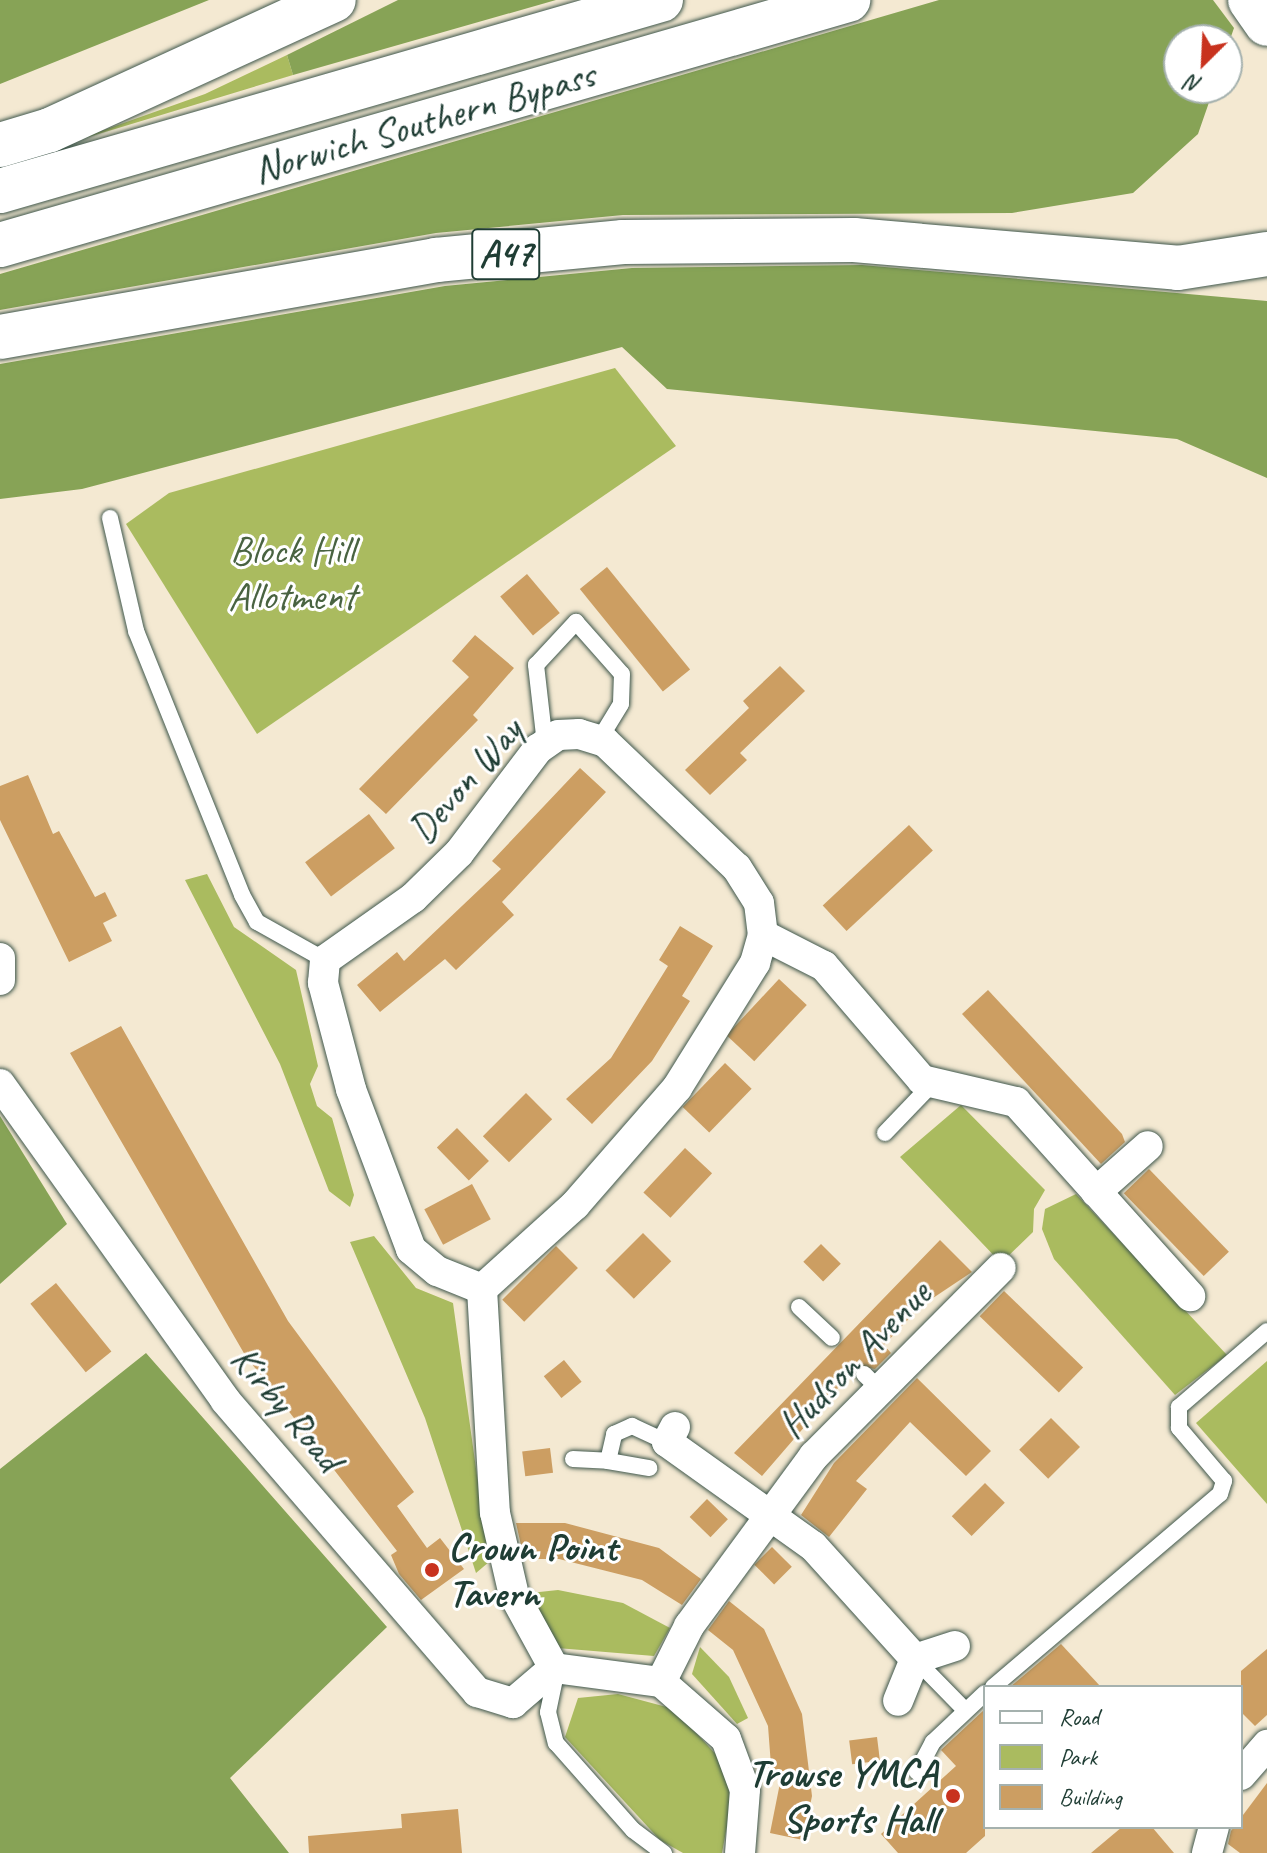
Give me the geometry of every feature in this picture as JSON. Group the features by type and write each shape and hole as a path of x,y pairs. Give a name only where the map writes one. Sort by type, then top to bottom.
{"highway":[{"path":"0,145 50,130 334,0"},
{"name":"Norwich Southern Bypass","path":"0,191 661,0"},
{"name":"Norwich Southern Bypass","path":"0,245 848,0"},
{"path":"1250,0 1267,24"},
{"name":"A47","path":"0,337 436,260 623,242 854,240 1178,268 1267,254"}],"street":[{"name":"Devon Way","path":"325,960 413,898 459,853 545,744 558,735 599,740"},
{"path":"482,1289 575,1205 677,1088 755,963 763,935 759,903 737,868 599,740"},
{"path":"763,935 824,966 931,1085 1016,1102 1190,1296"},
{"path":"0,958 0,980"},
{"path":"325,960 323,983 351,1089 411,1249 437,1271 482,1289"},
{"name":"Kirby Road","path":"0,1084 225,1400 467,1681 490,1701 513,1703 556,1669"},
{"path":"1096,1192 1148,1146"},
{"name":"Hudson Avenue","path":"661,1682 689,1626 870,1380 919,1362 959,1323 1001,1268"},
{"path":"482,1289 502,1556 536,1647 556,1669 661,1682 709,1719 738,1764 747,1822 740,1853"},
{"path":"671,1434 770,1512 851,1585 915,1659"},
{"path":"898,1701 915,1659 955,1646"},
{"path":"1243,1773 1267,1745"},
{"path":"1207,1853 1213,1829"}],"lane":[{"path":"110,518 136,631 242,895 257,922 325,960"},
{"path":"545,744 536,665 576,622 622,674 621,704 599,740"},
{"path":"885,1133 931,1085"},
{"path":"799,1307 832,1338"},
{"path":"995,1685 1220,1494 1224,1481 1179,1428 1179,1407 1267,1331"},
{"path":"608,1461 614,1434 632,1426 671,1434"},
{"path":"573,1459 649,1468"},
{"path":"915,1659 965,1710"},
{"path":"556,1669 548,1712 556,1743 633,1830 664,1853"},
{"path":"917,1772 933,1742 983,1695"}],"green space":[{"path":"0,0 209,0 0,84"},
{"path":"398,0 556,0 293,75 287,55"},
{"path":"939,0 1213,0 1231,24 1163,24 1163,104 1208,104 1198,134 1133,193 1012,213 623,215 436,233 0,310 0,274"},
{"path":"287,55 293,75 59,146 205,94"},
{"path":"862,265 1267,301 1267,478 1177,439 667,389 622,347 82,489 0,499 0,364 445,286 632,268"},
{"name":"Block Hill Allotment","path":"615,368 676,446 257,734 126,524 169,493"},
{"path":"207,874 234,927 296,970 318,1066 310,1084 317,1106 332,1118 354,1195 350,1207 329,1191 280,1064 185,880"},
{"path":"961,1105 1045,1190 1034,1209 1033,1232 1001,1263 900,1157"},
{"path":"0,1116 67,1224 0,1284"},
{"path":"1076,1194 1227,1355 1175,1395 1054,1259 1042,1229 1045,1209"},
{"path":"374,1236 416,1288 453,1303 489,1562 476,1573 425,1418 350,1242"},
{"path":"146,1353 387,1627 230,1778 289,1853 0,1853 0,1469"},
{"path":"1267,1361 1267,1504 1196,1423"},
{"path":"558,1590 623,1603 670,1628 654,1656 557,1648 530,1593"},
{"path":"700,1647 729,1677 748,1718 737,1724 692,1674"},
{"path":"618,1694 674,1709 723,1762 732,1798 722,1853 683,1853 660,1840 565,1737 578,1698"}],"building":[{"path":"607,567 690,670 663,692 580,589"},
{"path":"527,574 560,613 533,636 500,596"},
{"path":"475,635 514,668 473,715 478,720 386,814 359,789 469,677 452,661"},
{"path":"780,666 805,691 740,753 747,760 710,795 685,770 749,708 743,701"},
{"path":"580,768 606,792 502,902 514,915 456,970 445,959 380,1012 357,985 397,952 404,961 501,869 492,861"},
{"path":"28,775 53,834 59,831 95,897 105,892 117,916 103,923 112,941 69,962 0,820 0,786"},
{"path":"369,814 395,848 331,896 305,862"},
{"path":"909,825 933,851 847,931 823,905"},
{"path":"680,926 713,946 682,996 690,1001 652,1061 592,1124 566,1099 611,1058 668,966 659,960"},
{"path":"779,979 807,1005 754,1061 726,1035"},
{"path":"988,990 1122,1134 1125,1142 1101,1164 962,1014"},
{"path":"121,1026 288,1321 414,1492 397,1506 427,1548 440,1538 464,1569 421,1600 399,1574 391,1555 397,1551 245,1355 70,1053"},
{"path":"725,1063 752,1089 709,1133 683,1107"},
{"path":"526,1093 552,1119 509,1162 483,1136"},
{"path":"457,1128 489,1161 469,1181 437,1147"},
{"path":"685,1148 712,1173 670,1218 643,1193"},
{"path":"1149,1169 1229,1252 1204,1276 1124,1193"},
{"path":"472,1184 491,1219 443,1245 424,1209"},
{"path":"643,1233 671,1261 634,1299 606,1270"},
{"path":"940,1240 972,1272 921,1306 884,1345 891,1353 875,1369 857,1366 762,1476 734,1453"},
{"path":"821,1244 841,1264 823,1281 803,1262"},
{"path":"556,1246 578,1268 524,1322 502,1300"},
{"path":"56,1283 111,1351 86,1372 30,1304"},
{"path":"1004,1291 1083,1367 1059,1393 980,1316"},
{"path":"564,1360 582,1382 561,1398 544,1376"},
{"path":"917,1378 991,1451 966,1476 910,1422 856,1481 867,1489 829,1537 801,1515 834,1463"},
{"path":"1051,1418 1080,1447 1048,1479 1019,1450"},
{"path":"550,1448 553,1473 525,1476 522,1451"},
{"path":"985,1483 1005,1503 972,1536 952,1516"},
{"path":"707,1499 728,1519 710,1537 690,1517"},
{"path":"516,1523 565,1523 659,1548 701,1579 682,1605 642,1580 559,1559 524,1559"},
{"path":"772,1547 792,1567 774,1584 754,1565"},
{"path":"729,1601 764,1629 802,1714 812,1796 803,1840 770,1833 781,1778 772,1779 768,1726 733,1650 708,1630"},
{"name":"Trowse YMCA Sports Hall","path":"1061,1644 1099,1685 1012,1685"},
{"path":"1267,1649 1267,1715 1255,1726 1243,1714 1241,1671"},
{"name":"Trowse YMCA Sports Hall","path":"983,1711 985,1836 966,1853 898,1853 881,1834 956,1766 941,1750"},
{"path":"877,1737 880,1761 852,1764 849,1740"},
{"path":"1267,1783 1267,1853 1240,1853 1228,1844 1232,1829 1243,1829 1243,1815"},
{"path":"458,1809 462,1853 309,1853 308,1836 402,1828 401,1814"},
{"path":"1120,1829 1154,1829 1174,1853 1091,1853"}],"place":[{"name":"Crown Point Tavern","path":"432,1570"},
{"name":"Trowse YMCA Sports Hall","path":"953,1796"}]}
